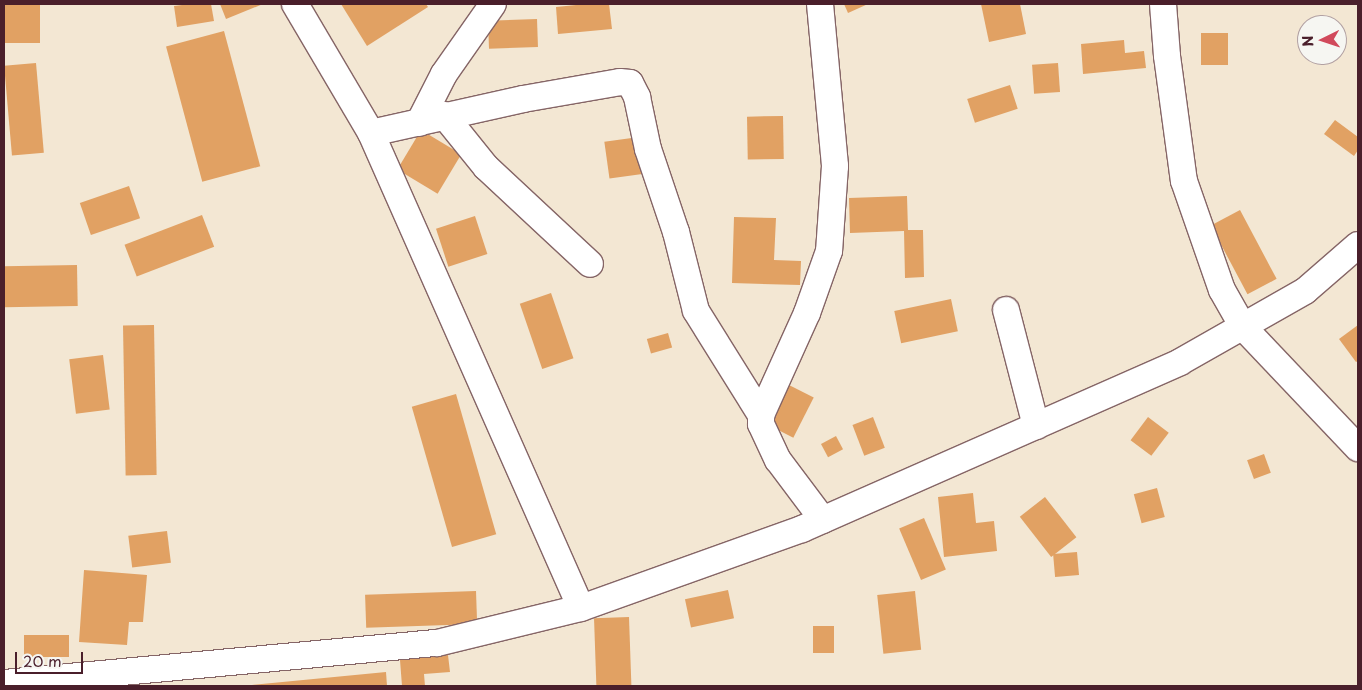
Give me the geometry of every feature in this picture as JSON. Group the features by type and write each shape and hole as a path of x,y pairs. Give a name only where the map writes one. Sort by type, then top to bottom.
{"street":[{"path":"295,4 371,134 581,608"},
{"path":"419,123 444,74 493,4"},
{"path":"761,415 807,313 829,251 835,166 830,88 820,4"},
{"path":"1163,4 1166,56 1184,181 1222,290 1243,326 1358,448"},
{"path":"371,134 444,115 620,82 630,84 637,97 648,149 676,232 696,311 761,415 764,434 778,460 822,520"},
{"path":"444,115 486,167 590,264"},
{"path":"4,683 437,642 581,608 822,520 1180,362 1305,291 1358,245"},
{"path":"1006,310 1036,426"}],"building":[{"path":"4,4 40,4 40,43 4,43"},
{"path":"211,4 214,21 177,27 174,6"},
{"path":"220,4 263,4 226,19"},
{"path":"341,4 426,4 428,7 367,46"},
{"path":"609,4 612,29 558,34 556,7"},
{"path":"844,4 868,4 848,13"},
{"path":"981,4 1020,4 1026,34 989,42"},
{"path":"537,19 538,47 489,49 488,21"},
{"path":"224,31 260,166 202,182 166,47"},
{"path":"1201,33 1228,33 1228,65 1201,65"},
{"path":"1124,40 1125,53 1144,51 1146,68 1083,74 1081,44"},
{"path":"36,63 44,153 12,155 4,66"},
{"path":"1058,63 1060,92 1034,94 1032,65"},
{"path":"1010,85 1018,109 975,123 967,99"},
{"path":"783,116 784,159 748,160 747,117"},
{"path":"1335,120 1358,137 1358,150 1354,156 1324,134"},
{"path":"421,130 461,154 438,194 397,169"},
{"path":"639,137 644,174 609,179 604,142"},
{"path":"129,186 140,218 91,235 80,203"},
{"path":"907,196 908,230 923,230 924,277 905,278 904,231 850,233 849,198"},
{"path":"1240,210 1277,279 1247,294 1211,225"},
{"path":"202,215 214,247 137,276 125,245"},
{"path":"475,216 487,254 448,267 436,229"},
{"path":"734,217 776,218 774,260 801,261 800,285 732,283"},
{"path":"77,265 78,306 5,307 4,266"},
{"path":"551,293 573,358 542,369 520,304"},
{"path":"951,299 958,331 901,343 894,311"},
{"path":"154,325 157,475 126,476 123,326"},
{"path":"1358,325 1358,361 1356,362 1339,339"},
{"path":"668,333 672,347 651,353 647,339"},
{"path":"103,355 110,410 76,414 69,359"},
{"path":"787,384 814,398 793,438 767,424"},
{"path":"456,394 496,534 452,547 412,407"},
{"path":"873,417 885,448 864,456 852,425"},
{"path":"1148,417 1169,433 1151,456 1131,440"},
{"path":"836,436 843,449 828,457 821,444"},
{"path":"1264,454 1271,473 1254,479 1247,460"},
{"path":"1157,488 1165,517 1142,523 1134,494"},
{"path":"973,493 976,523 994,521 997,551 944,557 938,497"},
{"path":"1045,497 1076,537 1051,557 1020,517"},
{"path":"924,518 946,570 921,580 899,529"},
{"path":"167,531 171,563 132,568 128,536"},
{"path":"1077,552 1079,575 1055,577 1053,554"},
{"path":"84,570 147,575 143,622 129,622 127,645 79,642"},
{"path":"728,590 734,618 691,628 685,599"},
{"path":"476,591 477,624 366,628 365,595"},
{"path":"915,591 921,650 883,654 877,595"},
{"path":"629,617 631,686 596,686 594,618"},
{"path":"813,626 834,626 834,653 813,653"},
{"path":"24,635 69,635 69,657 24,657"},
{"path":"448,655 450,672 424,674 425,686 402,686 400,660"},
{"path":"386,672 387,686 252,686 252,685"}]}
